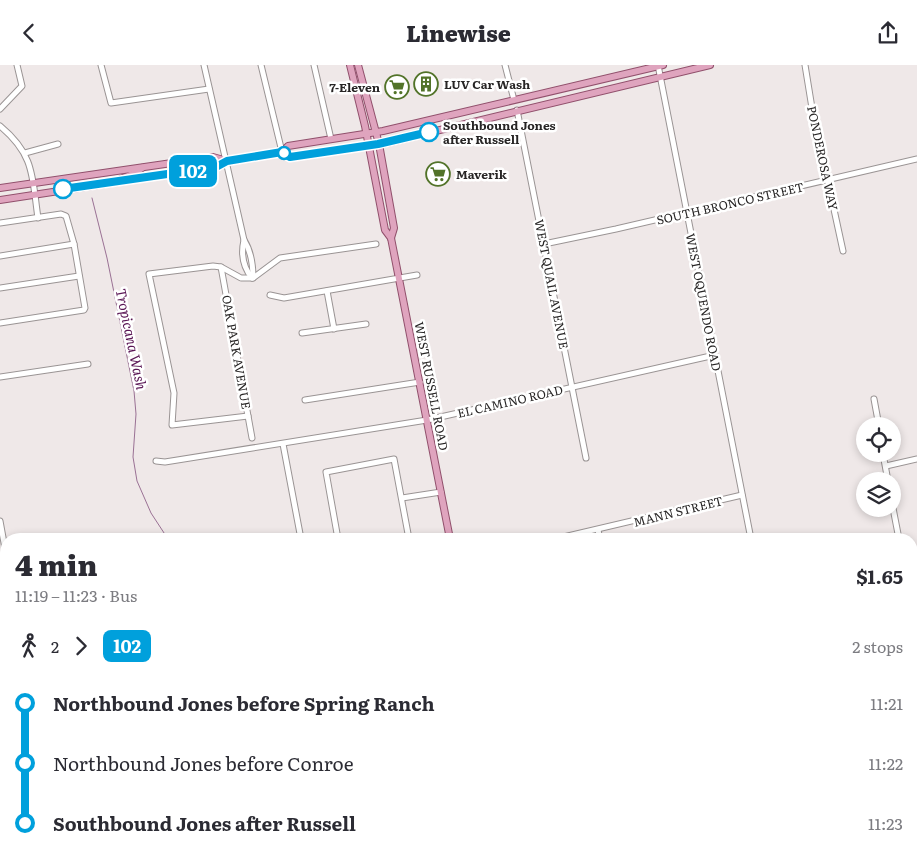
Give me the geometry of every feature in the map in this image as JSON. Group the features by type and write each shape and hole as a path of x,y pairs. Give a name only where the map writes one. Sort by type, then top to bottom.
{"main road":[{"name":"WEST RUSSELL ROAD","path":"350,65 386,230 391,238 449,533"},
{"name":"WEST RUSSELL ROAD","path":"358,65 376,132 394,228 391,238"},
{"path":"0,200 216,167 227,161 282,152 288,146 376,132 660,65"},
{"path":"282,152 290,157 369,146 710,65"},
{"path":"0,188 213,157 227,161"},
{"path":"116,182 135,173 142,167"}],"street":[{"path":"0,109 22,86 17,65"},
{"path":"101,65 111,103 210,89"},
{"path":"204,65 244,239 249,249 253,270 252,278"},
{"path":"261,65 282,152"},
{"path":"314,65 332,139"},
{"path":"505,65 514,100"},
{"name":"WEST OQUENDO ROAD","path":"660,65 686,213 750,533"},
{"name":"PONDEROSA WAY","path":"805,65 812,108 843,251"},
{"name":"WEST QUAIL AVENUE","path":"517,110 559,314 586,458"},
{"path":"0,126 10,134 25,153 34,183 38,218"},
{"path":"25,153 58,144"},
{"name":"SOUTH BRONCO STREET","path":"544,244 917,159"},
{"path":"0,223 61,214 66,216 74,244 85,309 0,323"},
{"path":"248,415 172,425 174,393 149,274 213,266 221,267 241,278 252,278 280,258 376,243"},
{"path":"0,256 74,244"},
{"name":"OAK PARK AVENUE","path":"221,267 252,437"},
{"path":"270,295 284,298 418,275"},
{"path":"0,288 79,276"},
{"path":"327,291 334,329"},
{"path":"302,333 366,324"},
{"name":"EL CAMINO ROAD","path":"156,461 165,462 427,420 715,355"},
{"path":"0,377 88,363"},
{"path":"305,400 420,382"},
{"path":"874,399 877,417"},
{"path":"283,443 300,533"},
{"path":"337,533 326,472 394,459 408,533"},
{"path":"886,466 917,459"},
{"path":"885,462 887,472"},
{"path":"402,498 441,492"},
{"name":"MANN STREET","path":"584,533 742,495"},
{"path":"895,517 899,533"},
{"path":"0,521 1,528"}],"waterway":[{"name":"Tropicana Wash","path":"92,198 107,258 134,391 136,414 133,457 137,481 151,513 164,533"}],"bus line":[{"name":"102","path":"63,189 216,167 227,161 282,152 290,157 378,144 429,132"}],"place":[{"name":"LUV Car Wash","path":"426,84"},
{"name":"7-Eleven","path":"397,87"},
{"name":"Southbound Jones after Russell","path":"429,132"},
{"name":"Maverik","path":"438,174"}]}
